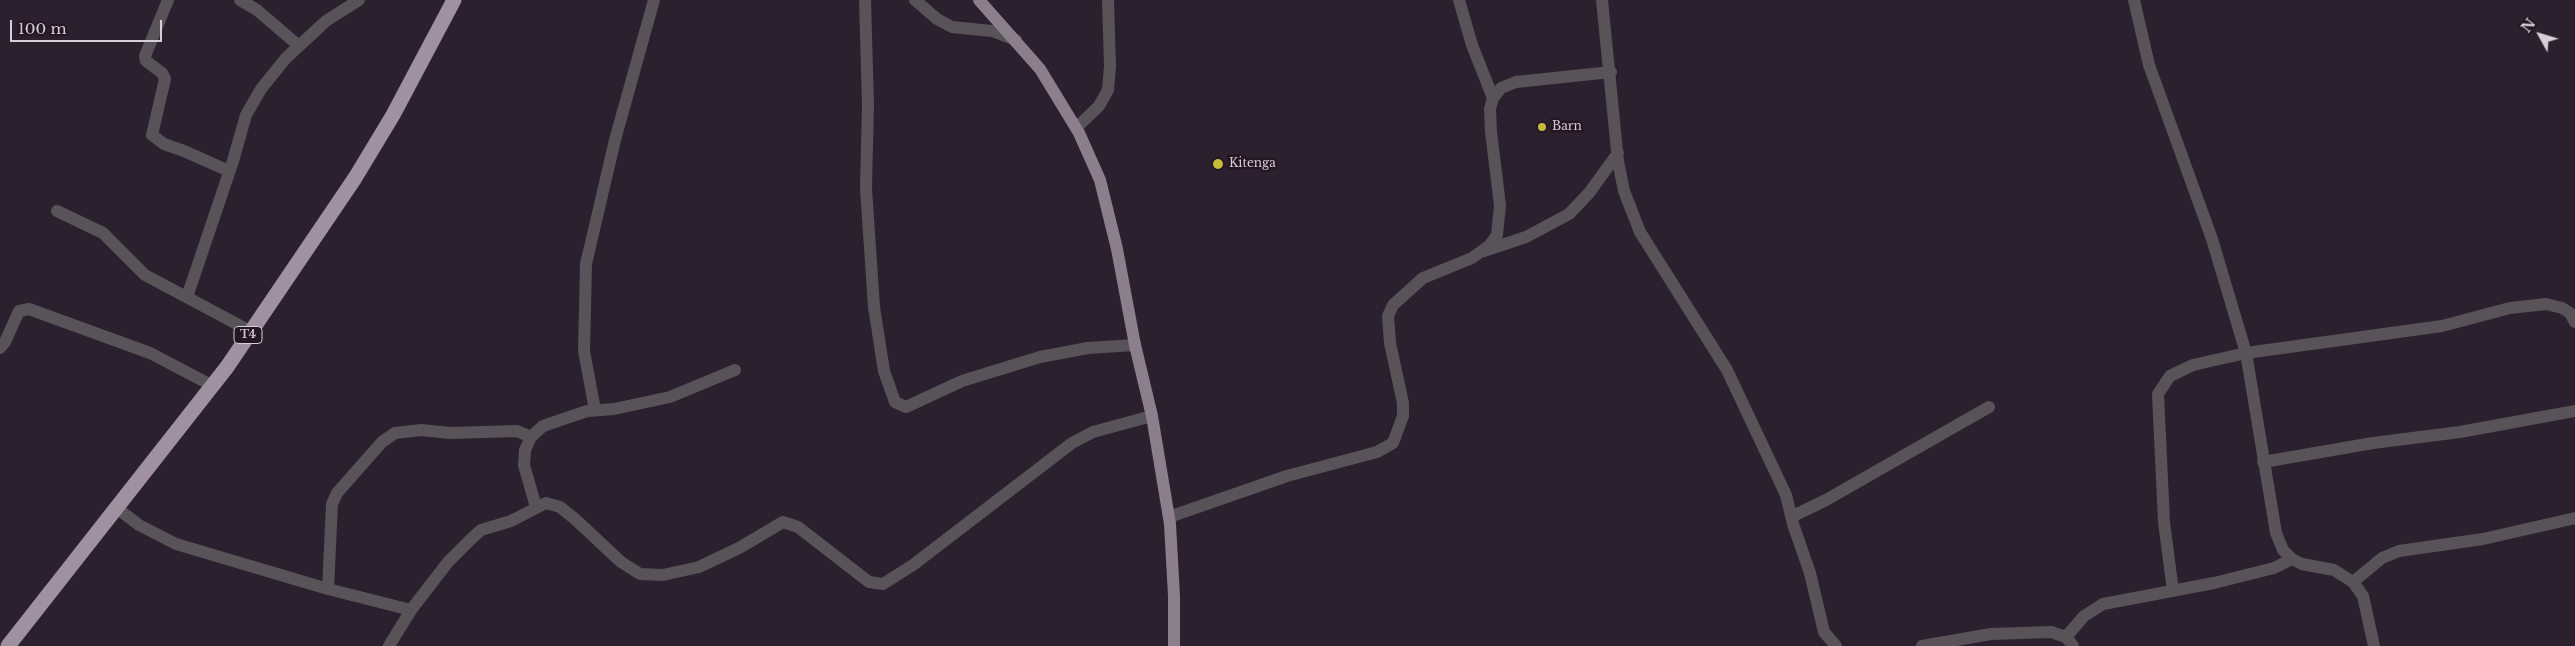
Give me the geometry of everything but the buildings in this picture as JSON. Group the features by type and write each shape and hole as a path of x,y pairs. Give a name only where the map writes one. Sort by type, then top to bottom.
{"highway":[{"name":"T4","path":"8,646 214,386 355,178 393,114 454,0"}],"main road":[{"path":"979,0 1040,69 1076,128 1100,180 1117,249 1135,345 1152,416 1168,517 1174,596 1174,646"}],"street":[{"path":"168,0 145,56 146,61 162,73 165,79 152,135 164,144 184,150 229,171"},
{"path":"240,0 257,10 299,46"},
{"path":"187,297 246,115 261,89 286,58 326,21 359,0"},
{"path":"595,410 584,351 586,264 615,140 654,0"},
{"path":"865,0 868,104 866,188 874,307 884,371 895,402 906,407 962,381 1040,357 1088,348 1135,345"},
{"path":"915,0 937,19 952,27 992,31 1016,40"},
{"path":"1076,128 1099,106 1108,90 1110,66 1108,0"},
{"path":"1459,0 1472,45 1493,98"},
{"path":"1602,0 1618,153 1624,192 1640,232 1727,370 1786,495 1791,517 1810,573 1824,632 1836,646"},
{"path":"2134,0 2150,65 2212,239 2246,353 2276,533 2283,550 2292,559 2302,564 2334,570 2352,582 2363,596 2374,646"},
{"path":"1168,517 1287,476 1377,452 1393,443 1403,416 1403,403 1390,343 1388,316 1393,304 1423,278 1466,261 1490,246 1497,235 1500,204 1491,132 1490,109 1493,98 1501,88 1516,82 1611,72"},
{"path":"1482,251 1526,237 1569,214 1589,193 1618,153"},
{"path":"57,211 104,233 145,275 250,331"},
{"path":"2173,591 2164,522 2158,394 2170,376 2193,365 2246,353 2442,326 2510,308 2546,304 2562,308 2570,313 2575,322"},
{"path":"0,348 5,342 19,311 29,309 150,353 214,386"},
{"path":"536,507 524,465 525,450 531,438 543,426 560,419 595,410 614,409 670,397 736,370"},
{"path":"1791,517 1826,500 1990,407"},
{"path":"2263,462 2390,440 2460,432 2575,411"},
{"path":"389,646 411,610 448,562 482,530 511,521 546,503 560,508 600,541 621,562 640,574 663,575 699,566 739,548 783,522 798,527 869,582 884,584 913,565 1072,443 1093,432 1152,416"},
{"path":"328,589 332,504 337,493 382,442 395,433 421,430 463,433 517,431 531,438"},
{"path":"118,509 139,525 176,544 328,589 411,610"},
{"path":"2352,582 2382,558 2399,551 2501,536 2575,518"},
{"path":"1922,646 1991,634 2051,632 2069,641 2084,616 2103,604 2173,591 2266,570 2292,559"}],"place":[{"name":"Barn","path":"1542,127"},
{"name":"Kitenga","path":"1218,164"}]}
